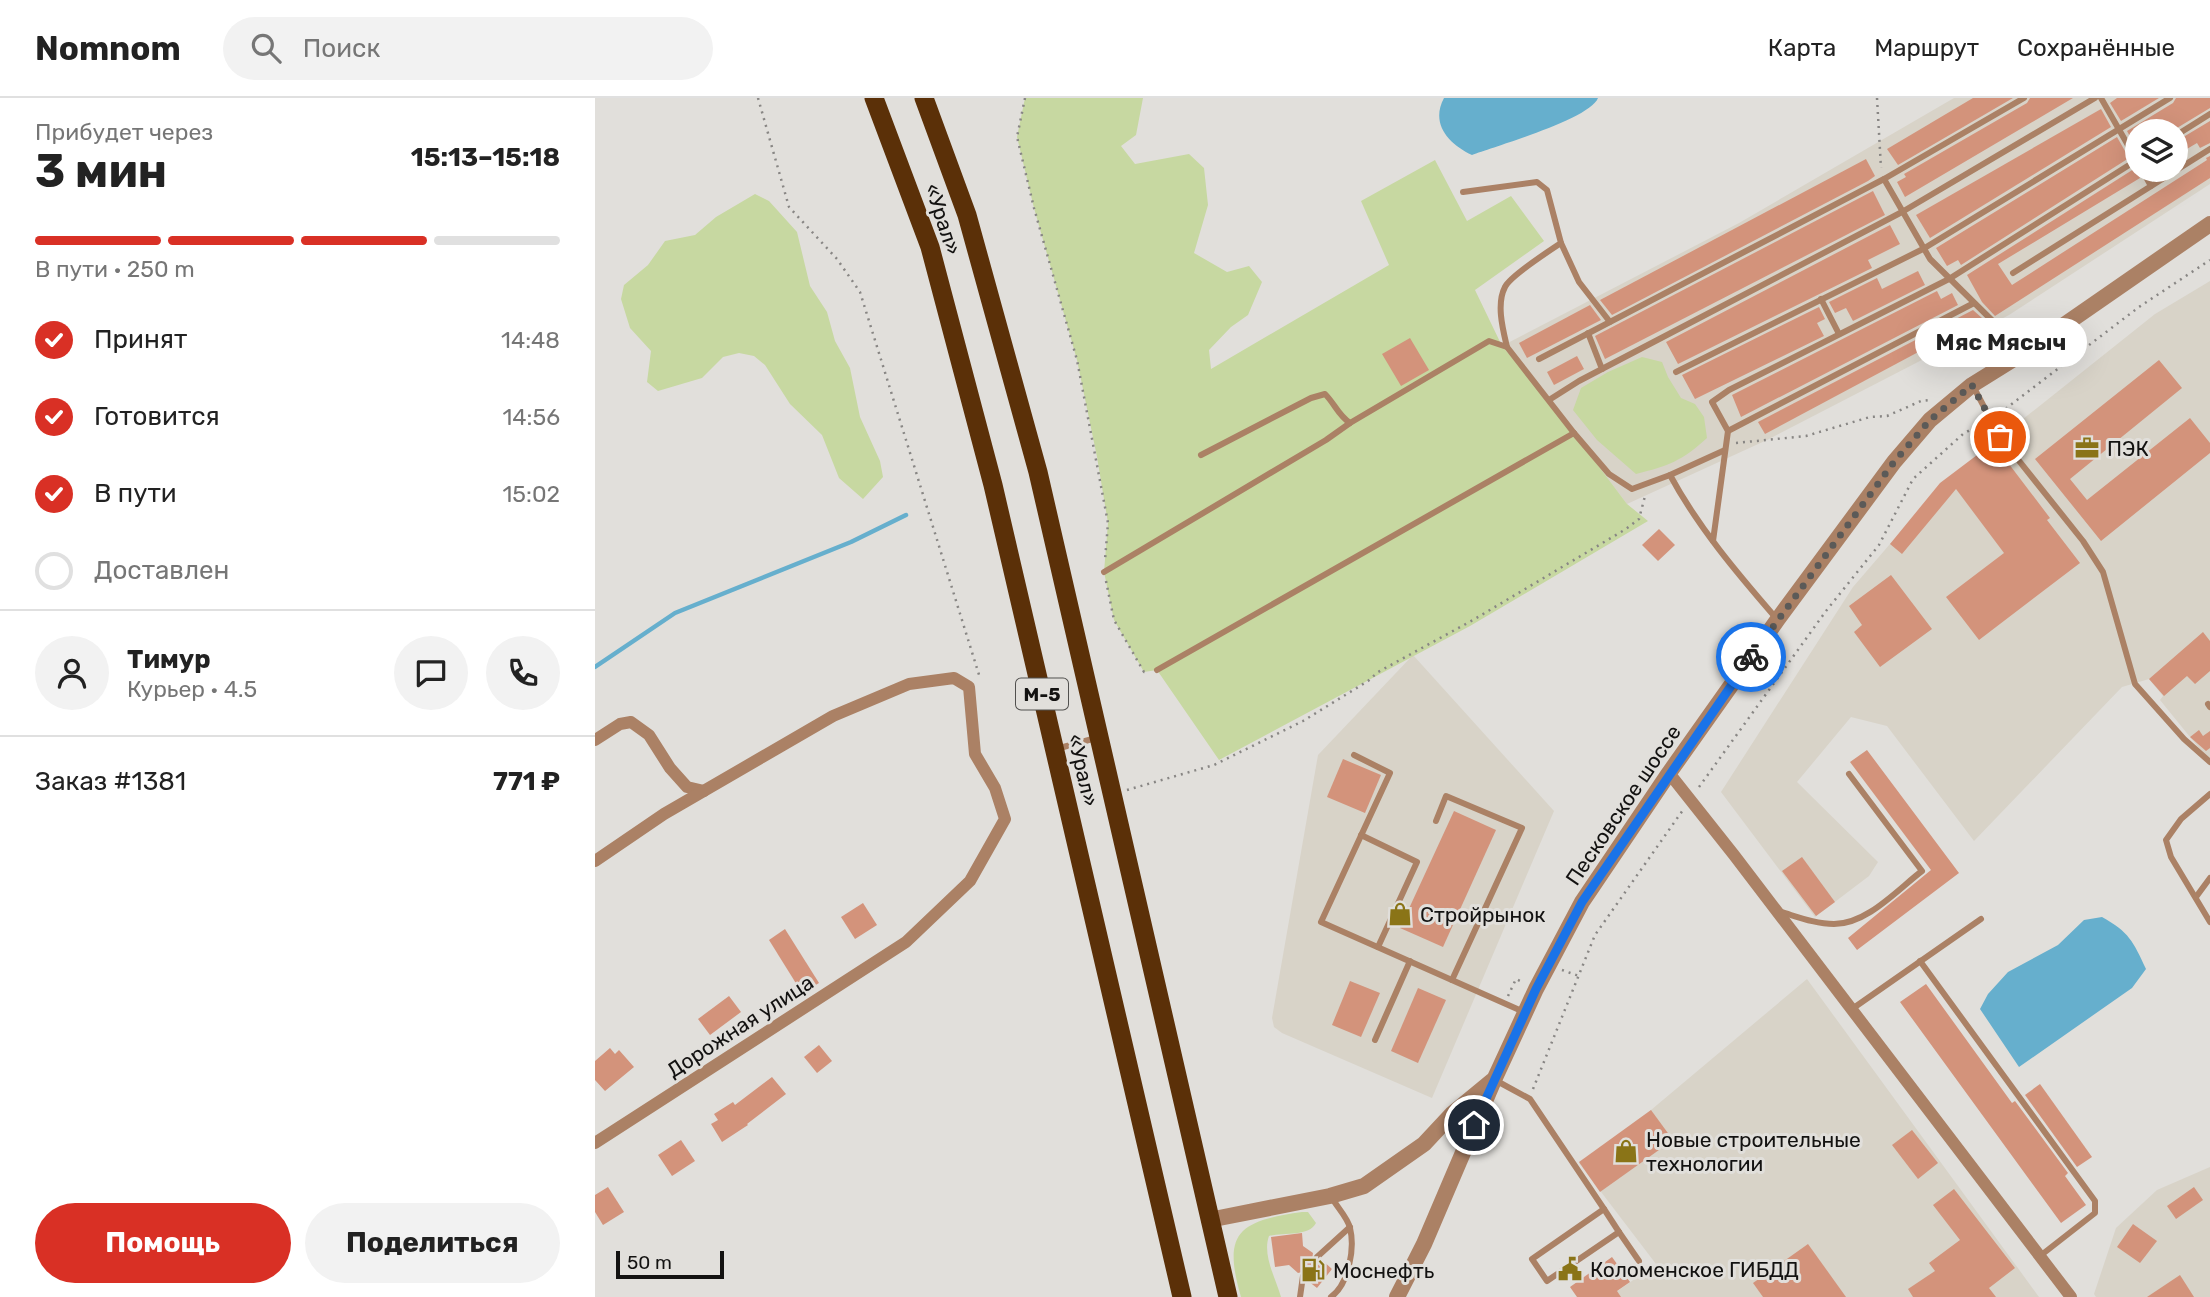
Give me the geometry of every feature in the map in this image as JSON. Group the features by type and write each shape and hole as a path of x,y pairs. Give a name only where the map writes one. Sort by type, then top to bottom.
{"highway":[{"name":"«Урал»","path":"874,98 930,247 993,485 1182,1297"},
{"name":"«Урал»","path":"924,98 967,215 1038,472 1228,1297"}],"street":[{"name":"Песковское шоссе","path":"1397,1297 1424,1244 1493,1080 1544,973 1582,902 1777,619 1894,462 1930,420 1957,396 2210,224"},
{"path":"595,861 664,814 833,716 909,684 954,678 969,687"},
{"name":"Дорожная улица","path":"595,1143 906,942 969,881 1005,819 995,788 975,754 969,687"},
{"path":"595,740 620,724 631,722 649,735 670,768 687,787 703,791"},
{"path":"1669,773 2071,1297"},
{"path":"1209,1220 1331,1196 1364,1186 1424,1144 1452,1114 1493,1080"},
{"path":"1452,1114 1469,1118 1474,1125"}],"lane":[{"path":"1539,359 1884,179 2024,98"},
{"path":"1549,400 1602,369 1902,212 2095,98"},
{"path":"2101,98 2125,139"},
{"path":"1676,372 1923,249 2170,98"},
{"path":"2188,128 2210,114"},
{"path":"2014,273 2210,149"},
{"path":"1713,541 1728,431 1712,402 1729,390 1949,279 2125,168"},
{"path":"1884,179 1930,259 2025,352"},
{"path":"1463,192 1537,182 1547,190 1561,243 1579,282 1610,322"},
{"path":"2149,182 2151,186"},
{"path":"1561,243 1505,286 1501,303 1507,347 1574,433 1609,474 1632,489 1725,450"},
{"path":"1821,299 1839,334"},
{"path":"1728,431 1974,303"},
{"path":"1588,334 1602,369"},
{"path":"1104,572 1489,341 1507,347"},
{"path":"1972,385 2000,437 2083,541 2103,572 2136,684 2184,739 2210,762"},
{"path":"1201,455 1311,398 1325,394 1341,417 1350,423"},
{"path":"1157,670 1574,433"},
{"path":"1670,475 1686,504 1713,541 1777,619"},
{"path":"1055,749 1098,738"},
{"path":"1354,755 1390,773 1321,922 1525,1013"},
{"path":"1776,910 1814,922 1836,924 1857,919 1922,871 1849,774"},
{"path":"2210,793 2181,819 2166,840 2171,857 2210,922"},
{"path":"1436,821 1446,796 1522,828 1452,980"},
{"path":"1361,835 1417,862 1378,947"},
{"path":"2196,897 2210,878"},
{"path":"1852,1009 1981,919"},
{"path":"1375,1040 1410,961"},
{"path":"1920,961 2095,1201 2095,1213 2040,1256"},
{"path":"1493,1080 1529,1098 1639,1261"},
{"path":"1331,1196 1350,1227 1350,1267 1336,1294 1331,1297"},
{"path":"1604,1209 1532,1259 1548,1282 1619,1232"},
{"path":"1317,1257 1350,1227"},
{"path":"1300,1297 1303,1276"}],"path":[{"path":"758,98 789,207 837,258 859,292 981,677 969,687"},
{"path":"1025,98 1017,137 1077,360 1097,457 1108,523 1104,572 1114,620 1144,671 1157,670"},
{"path":"1877,98 1879,162 1884,179"},
{"path":"1529,1098 1595,935 1826,611 1879,545 1913,479 1963,434 2004,411 2139,307 2210,260"},
{"path":"1725,450 1734,444 1806,436 1870,417 1888,416 1921,401 1957,396"},
{"path":"1125,791 1214,765 1303,720 1368,681 1378,672 1473,620 1626,529 1639,519 1649,483"}],"shaded area":[{"path":"1954,98 2210,98 2210,184 2009,315 1767,440 1627,504 1549,400 1502,346 1739,223"},
{"path":"2210,281 2210,759 2160,700 2163,696 2149,679 2122,687 1974,841 1887,726 1851,717 1797,782 1878,862 1869,876 1815,917 1721,792 1853,587 1890,544 1993,443 2155,314"},
{"name":"Стройрынок","path":"1413,655 1554,811 1432,1098 1282,1033 1274,1027 1272,1018 1318,755"},
{"path":"1807,979 2039,1297 1609,1297 1656,1264 1579,1163 1651,1110"},
{"path":"2210,1167 2210,1297 2096,1297 2094,1294 2116,1228 2157,1190"}],"green space":[{"path":"1025,98 1143,98 1136,135 1121,146 1135,164 1189,154 1204,168 1208,205 1194,253 1227,272 1249,266 1262,282 1248,315 1231,327 1209,350 1211,369 1389,265 1361,201 1435,160 1467,221 1511,196 1544,241 1475,290 1502,346 1549,400 1627,504 1648,521 1470,626 1219,760 1157,670 1144,672 1114,620 1104,572 1108,523 1097,457 1077,360 1017,137"},
{"path":"755,194 769,201 797,232 810,286 827,312 835,341 850,368 860,417 880,461 883,477 863,499 839,478 822,435 790,404 765,365 754,356 739,353 723,357 702,378 658,391 647,382 651,351 630,328 621,299 624,285 648,265 665,241 695,235 716,217"},
{"path":"1642,357 1662,362 1681,398 1695,404 1704,417 1707,438 1674,462 1636,474 1597,440 1573,410 1581,388"},
{"path":"1308,1212 1316,1223 1313,1227 1302,1232 1269,1236 1267,1243 1268,1259 1281,1297 1241,1297 1234,1258 1235,1244 1241,1233 1263,1220"}],"water":[{"path":"1444,98 1598,98 1591,106 1561,123 1472,155 1456,145 1444,132 1439,116"},
{"path":"2102,917 2129,938 2146,969 2132,988 2019,1067 1980,1009 1988,994 2008,972 2058,945 2084,920"}],"building":[{"path":"1973,98 2013,98 1898,165 1887,149"},
{"path":"2030,98 2073,98 1905,197 1897,182 1906,177 1904,174 2027,103"},
{"path":"2117,98 2159,98 2121,121 2110,103"},
{"path":"2176,98 2210,98 2210,108 2188,121 2188,119 2147,119 2173,103"},
{"path":"2101,109 2111,127 1930,238 1916,215"},
{"path":"2210,121 2210,143 2200,148 2197,143 2188,148 2188,134"},
{"path":"2117,137 2125,151 2125,161 1961,265 1958,260 1947,266 1936,248"},
{"path":"2210,156 2210,178 1995,316 1982,302 1967,275 2125,175 2125,182 2133,182 1998,264 2012,285 2173,182 2188,182 2188,172 2207,160"},
{"path":"1866,159 1875,176 1868,181 1612,315 1600,300"},
{"path":"1873,191 1885,215 1605,359 1595,336"},
{"path":"1890,225 1900,244 1868,260 1872,268 1678,364 1666,342"},
{"path":"1918,271 1925,285 1853,321 1846,308 1835,313 1829,302 1877,278 1882,289"},
{"path":"1937,291 1941,299 1952,293 1958,305 1741,417 1732,395"},
{"path":"1590,305 1601,320 1527,358 1519,343"},
{"path":"1819,307 1825,319 1817,323 1824,336 1695,399 1682,375"},
{"path":"1973,310 1982,318 1765,434 1758,422"},
{"path":"1410,338 1429,370 1401,386 1382,354"},
{"path":"1577,356 1584,369 1554,385 1547,372"},
{"path":"2159,360 2182,388 2070,479 2087,500 2190,418 2210,443 2210,453 2101,541 2035,459"},
{"path":"1993,443 2050,518 2047,520 2080,563 1979,640 1946,597 2004,553 1956,489 1902,554 1890,544 1940,483"},
{"path":"1659,529 1675,545 1658,561 1642,545"},
{"path":"1891,575 1932,629 1880,667 1854,632 1862,625 1849,606"},
{"path":"2203,632 2210,641 2210,671 2195,684 2187,676 2164,696 2149,679"},
{"path":"2199,730 2203,736 2210,731 2210,748 2206,751 2190,737"},
{"path":"1867,750 1959,873 1857,950 1848,938 1931,870 1850,762"},
{"path":"1343,759 1381,775 1365,813 1327,797"},
{"path":"1454,811 1496,830 1443,947 1400,928"},
{"path":"1802,857 1835,902 1816,916 1782,871"},
{"path":"863,903 877,925 855,939 841,917"},
{"path":"785,929 819,983 802,993 769,940"},
{"path":"1350,981 1380,993 1361,1037 1332,1025"},
{"path":"1926,984 2012,1103 2015,1101 2068,1173 2065,1176 2086,1205 2061,1223 1900,1002"},
{"path":"1418,988 1446,1000 1418,1063 1391,1051"},
{"path":"729,996 741,1012 710,1035 698,1019"},
{"path":"819,1045 832,1061 817,1073 804,1057"},
{"path":"610,1048 615,1054 619,1050 634,1067 605,1091 595,1080 595,1061"},
{"path":"772,1077 786,1094 722,1142 711,1124 718,1120 714,1114 733,1102 735,1105"},
{"path":"2040,1084 2092,1157 2077,1167 2025,1095"},
{"name":"Новые строительные технологии","path":"1651,1110 1673,1140 1600,1192 1579,1162"},
{"path":"1912,1130 1938,1163 1918,1179 1892,1145"},
{"path":"681,1140 695,1161 672,1176 658,1155"},
{"path":"608,1187 624,1212 603,1225 595,1212 595,1195"},
{"path":"2194,1187 2203,1200 2176,1219 2167,1206"},
{"path":"1954,1189 2015,1268 1989,1288 1996,1297 1913,1297 1908,1289 1935,1271 1929,1263 1960,1240 1933,1205"},
{"path":"2133,1224 2157,1241 2140,1263 2117,1247"},
{"path":"1302,1233 1303,1246 1313,1253 1312,1260 1318,1263 1322,1260 1332,1269 1317,1288 1308,1281 1306,1271 1298,1273 1289,1265 1275,1267 1271,1237"},
{"path":"1808,1244 1846,1297 1763,1297 1753,1283"},
{"path":"1612,1257 1630,1282 1617,1291 1621,1297 1577,1297 1570,1287"},
{"path":"2180,1275 2194,1297 2147,1297"}],"waterway":[{"path":"595,667 675,613 851,542 906,515"}],"way so far":[{"path":"1751,657 1894,462 1930,420 1957,396 1972,385 2000,437"}],"place":[{"name":"Мяс Мясыч","path":"2000,437"},
{"name":"ПЭК","path":"2087,448"},
{"name":"Стройрынок","path":"1400,914"},
{"name":"Новые строительные технологии","path":"1626,1151"},
{"name":"Коломенское ГИБДД","path":"1570,1269"},
{"name":"Моснефть","path":"1313,1270"}],"route":[{"path":"1474,1125 1536,989 1582,902 1751,657"}]}
